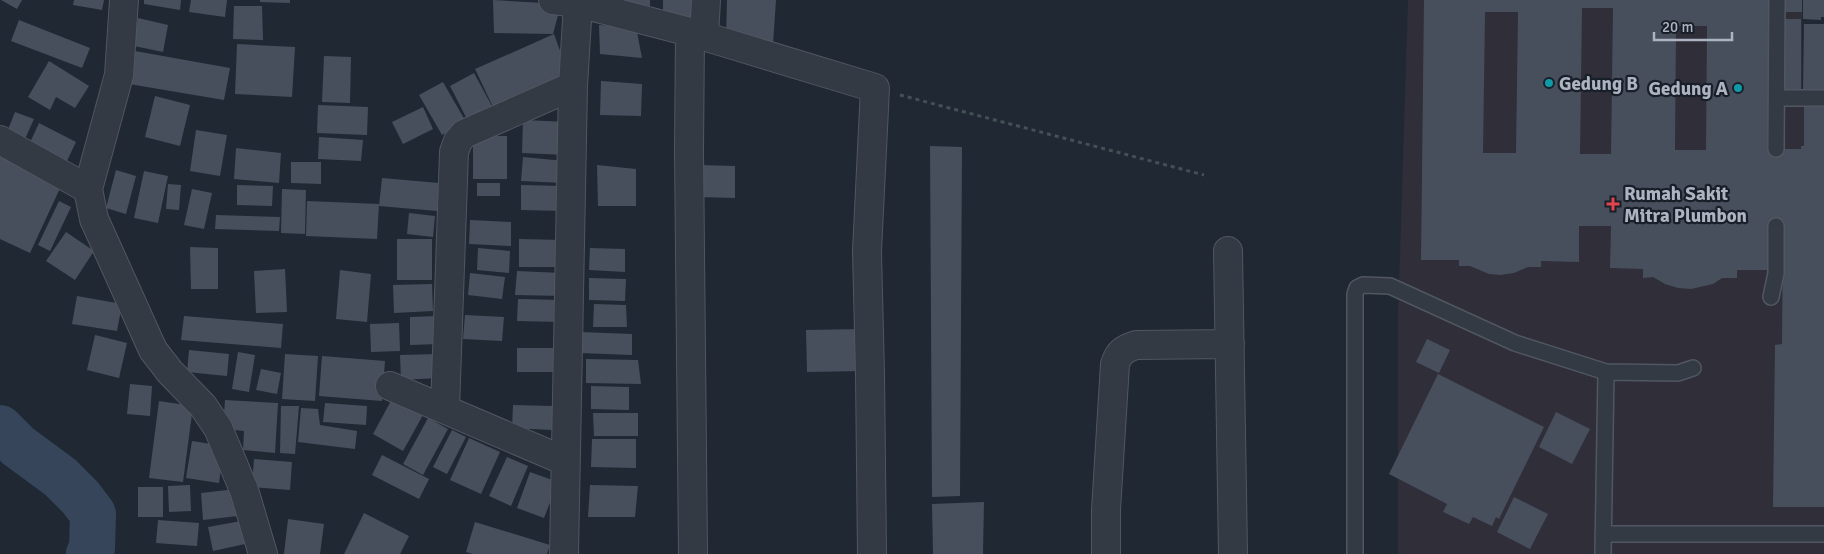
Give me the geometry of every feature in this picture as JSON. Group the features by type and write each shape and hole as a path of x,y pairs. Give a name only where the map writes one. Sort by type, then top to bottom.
{"street":[{"path":"124,0 119,75 88,189 94,219 153,350 170,372 203,406 218,428 244,490 263,554"},
{"path":"693,554 689,151 697,34 706,0"},
{"path":"564,554 574,86 580,3 697,34 875,88 867,251 872,554"},
{"path":"445,409 454,152 464,134 574,86"},
{"path":"0,140 88,189"},
{"path":"1228,251 1232,554"},
{"path":"1106,554 1106,510 1115,364 1120,353 1125,349 1136,346 1230,344"},
{"path":"390,386 565,461"}],"lane":[{"path":"1776,149 1777,0"},
{"path":"1777,98 1824,98"},
{"path":"1771,297 1776,273 1776,226"},
{"path":"1355,554 1355,294 1357,288 1363,284 1390,286 1515,343 1606,372 1678,374 1693,368"},
{"path":"1603,554 1606,372"},
{"path":"1603,534 1824,534"}],"path":[{"path":"875,88 1204,175"}],"shaded area":[{"name":"Rumah Sakit Mitra Plumbon","path":"1408,0 1802,0 1802,90 1824,91 1824,554 1398,554 1398,318"}],"building":[{"path":"1,0 22,0 17,9"},
{"path":"74,0 104,0 102,10 73,5"},
{"path":"144,0 181,0 180,10 144,4"},
{"path":"191,0 227,0 225,17 189,12"},
{"path":"260,0 290,0 290,3 260,2"},
{"path":"493,0 561,4 553,34 494,33"},
{"path":"604,0 650,0 650,6 603,4"},
{"path":"663,0 702,0 701,23 663,16"},
{"path":"727,0 776,0 773,44 726,36"},
{"path":"1424,0 1771,0 1769,149 1801,149 1801,146 1804,146 1804,102 1824,102 1824,507 1773,507 1775,345 1782,344 1783,227 1769,226 1768,270 1737,270 1737,278 1722,278 1713,284 1691,289 1665,284 1653,277 1643,278 1643,269 1610,268 1611,226 1579,226 1579,262 1541,261 1541,267 1528,267 1514,273 1500,275 1489,274 1470,266 1459,266 1459,260 1421,260","holes":["1582,8 1613,8 1611,154 1580,154","1485,12 1518,12 1516,153 1483,153","1676,26 1707,26 1706,150 1675,150"]},
{"path":"1783,0 1802,0 1802,12 1783,12"},
{"path":"1803,0 1824,0 1824,17 1821,17 1821,20 1803,19"},
{"path":"234,6 262,6 263,40 233,39"},
{"path":"138,18 168,25 163,52 134,46"},
{"path":"1783,19 1801,19 1801,90 1782,90"},
{"path":"19,20 90,48 82,68 11,41"},
{"path":"1804,24 1824,24 1824,89 1803,89"},
{"path":"599,25 636,27 642,58 600,54"},
{"path":"554,34 568,73 493,107 475,69"},
{"path":"237,44 295,47 292,97 235,94"},
{"path":"135,51 230,68 224,100 129,84"},
{"path":"324,56 351,57 350,103 322,102"},
{"path":"49,61 89,86 75,108 56,97 50,110 28,97"},
{"path":"474,73 494,110 469,123 450,86"},
{"path":"601,81 642,84 641,116 600,115"},
{"path":"443,82 466,122 442,135 419,95"},
{"path":"155,96 190,105 180,146 145,137"},
{"path":"318,105 368,107 367,135 317,133"},
{"path":"423,107 433,129 403,144 392,122"},
{"path":"15,112 34,119 25,139 7,132"},
{"path":"523,120 568,122 566,155 522,153"},
{"path":"39,123 76,142 64,167 27,149"},
{"path":"196,130 227,135 220,176 190,171"},
{"path":"473,136 507,136 507,179 473,179"},
{"path":"319,137 363,140 361,161 318,159"},
{"path":"930,146 962,147 960,496 932,497"},
{"path":"236,148 281,153 279,183 234,179"},
{"path":"0,155 62,184 30,253 0,239"},
{"path":"523,157 565,161 563,183 521,181"},
{"path":"291,162 321,162 321,184 291,183"},
{"path":"597,165 636,169 636,206 598,206"},
{"path":"699,165 735,166 735,198 698,197"},
{"path":"116,170 136,176 126,214 106,208"},
{"path":"144,171 168,176 158,223 134,218"},
{"path":"382,178 439,183 437,211 379,206"},
{"path":"477,183 500,183 500,196 477,196"},
{"path":"168,184 181,185 179,210 166,209"},
{"path":"237,185 273,186 272,206 237,205"},
{"path":"521,185 564,186 564,211 521,210"},
{"path":"192,189 212,193 204,229 184,225"},
{"path":"282,189 306,190 305,234 281,233"},
{"path":"59,201 71,207 50,251 38,245"},
{"path":"307,201 379,204 377,239 306,236"},
{"path":"409,213 435,216 433,237 407,234"},
{"path":"216,215 280,217 279,231 215,229"},
{"path":"470,220 511,222 511,246 469,244"},
{"path":"66,232 94,251 75,280 46,261"},
{"path":"397,239 432,239 432,280 397,280"},
{"path":"519,239 564,240 563,267 519,267"},
{"path":"190,247 218,248 218,289 191,289"},
{"path":"478,248 510,251 509,273 477,270"},
{"path":"590,248 625,249 625,272 589,270"},
{"path":"285,269 287,312 256,313 254,271"},
{"path":"340,270 371,274 367,322 336,319"},
{"path":"517,271 562,273 563,296 515,295"},
{"path":"470,273 505,277 502,299 468,295"},
{"path":"589,278 626,279 625,301 589,300"},
{"path":"432,284 433,311 394,313 393,285"},
{"path":"77,296 122,304 117,331 72,324"},
{"path":"518,299 560,300 560,322 517,321"},
{"path":"594,304 626,305 627,327 593,327"},
{"path":"465,315 504,317 502,341 463,339"},
{"path":"184,316 283,324 281,348 181,340"},
{"path":"438,316 439,344 410,345 410,317"},
{"path":"399,323 400,351 371,352 370,324"},
{"path":"861,329 862,371 807,372 806,330"},
{"path":"580,332 632,334 632,355 580,353"},
{"path":"95,335 127,343 119,378 87,370"},
{"path":"1427,339 1450,350 1439,373 1416,362"},
{"path":"517,348 560,348 560,372 517,372"},
{"path":"189,350 229,354 227,376 187,372"},
{"path":"238,352 255,355 249,392 232,389"},
{"path":"285,354 318,356 315,401 282,399"},
{"path":"438,354 438,378 401,380 400,355"},
{"path":"322,356 385,361 382,401 319,396"},
{"path":"586,359 638,360 641,384 586,383"},
{"path":"261,369 281,373 277,394 256,390"},
{"path":"1438,374 1544,427 1499,519 1496,517 1492,526 1473,517 1469,524 1443,512 1447,504 1389,474"},
{"path":"130,384 152,386 150,416 127,414"},
{"path":"591,386 629,387 629,410 591,409"},
{"path":"393,397 423,415 403,451 373,434"},
{"path":"225,400 278,403 275,453 243,450 244,431 223,429"},
{"path":"159,401 193,406 183,482 149,478"},
{"path":"325,403 367,406 366,425 323,422"},
{"path":"513,405 552,406 552,430 512,428"},
{"path":"281,406 299,406 295,454 280,453"},
{"path":"301,408 318,409 320,425 357,431 355,449 298,442"},
{"path":"1556,412 1590,429 1572,464 1539,447"},
{"path":"593,413 638,413 638,436 594,436"},
{"path":"428,418 448,429 423,475 403,464"},
{"path":"452,430 466,437 447,474 433,467"},
{"path":"469,438 500,452 481,494 450,480"},
{"path":"592,439 636,439 636,468 591,467"},
{"path":"192,441 224,446 219,483 186,478"},
{"path":"382,455 429,479 419,499 372,475"},
{"path":"507,457 528,466 511,506 489,496"},
{"path":"254,459 292,462 290,490 252,487"},
{"path":"530,472 558,482 544,518 517,508"},
{"path":"190,485 191,511 169,512 168,486"},
{"path":"590,485 638,486 635,517 588,517"},
{"path":"138,487 163,487 163,517 138,517"},
{"path":"236,489 238,516 203,520 201,493"},
{"path":"1514,497 1548,514 1530,549 1497,532"},
{"path":"984,502 983,554 933,554 932,504"},
{"path":"364,513 409,536 400,554 344,554"},
{"path":"288,519 324,524 320,554 284,554"},
{"path":"158,520 199,523 197,546 156,543"},
{"path":"241,521 245,544 213,551 208,527"},
{"path":"475,522 550,545 547,554 473,554 466,552"}],"waterway":[{"path":"0,428 18,446 60,477 81,498 93,514 92,548 89,554"}],"place":[{"name":"Gedung B","path":"1549,83"},
{"name":"Gedung A","path":"1738,88"},
{"name":"Rumah Sakit Mitra Plumbon","path":"1613,204"}]}
